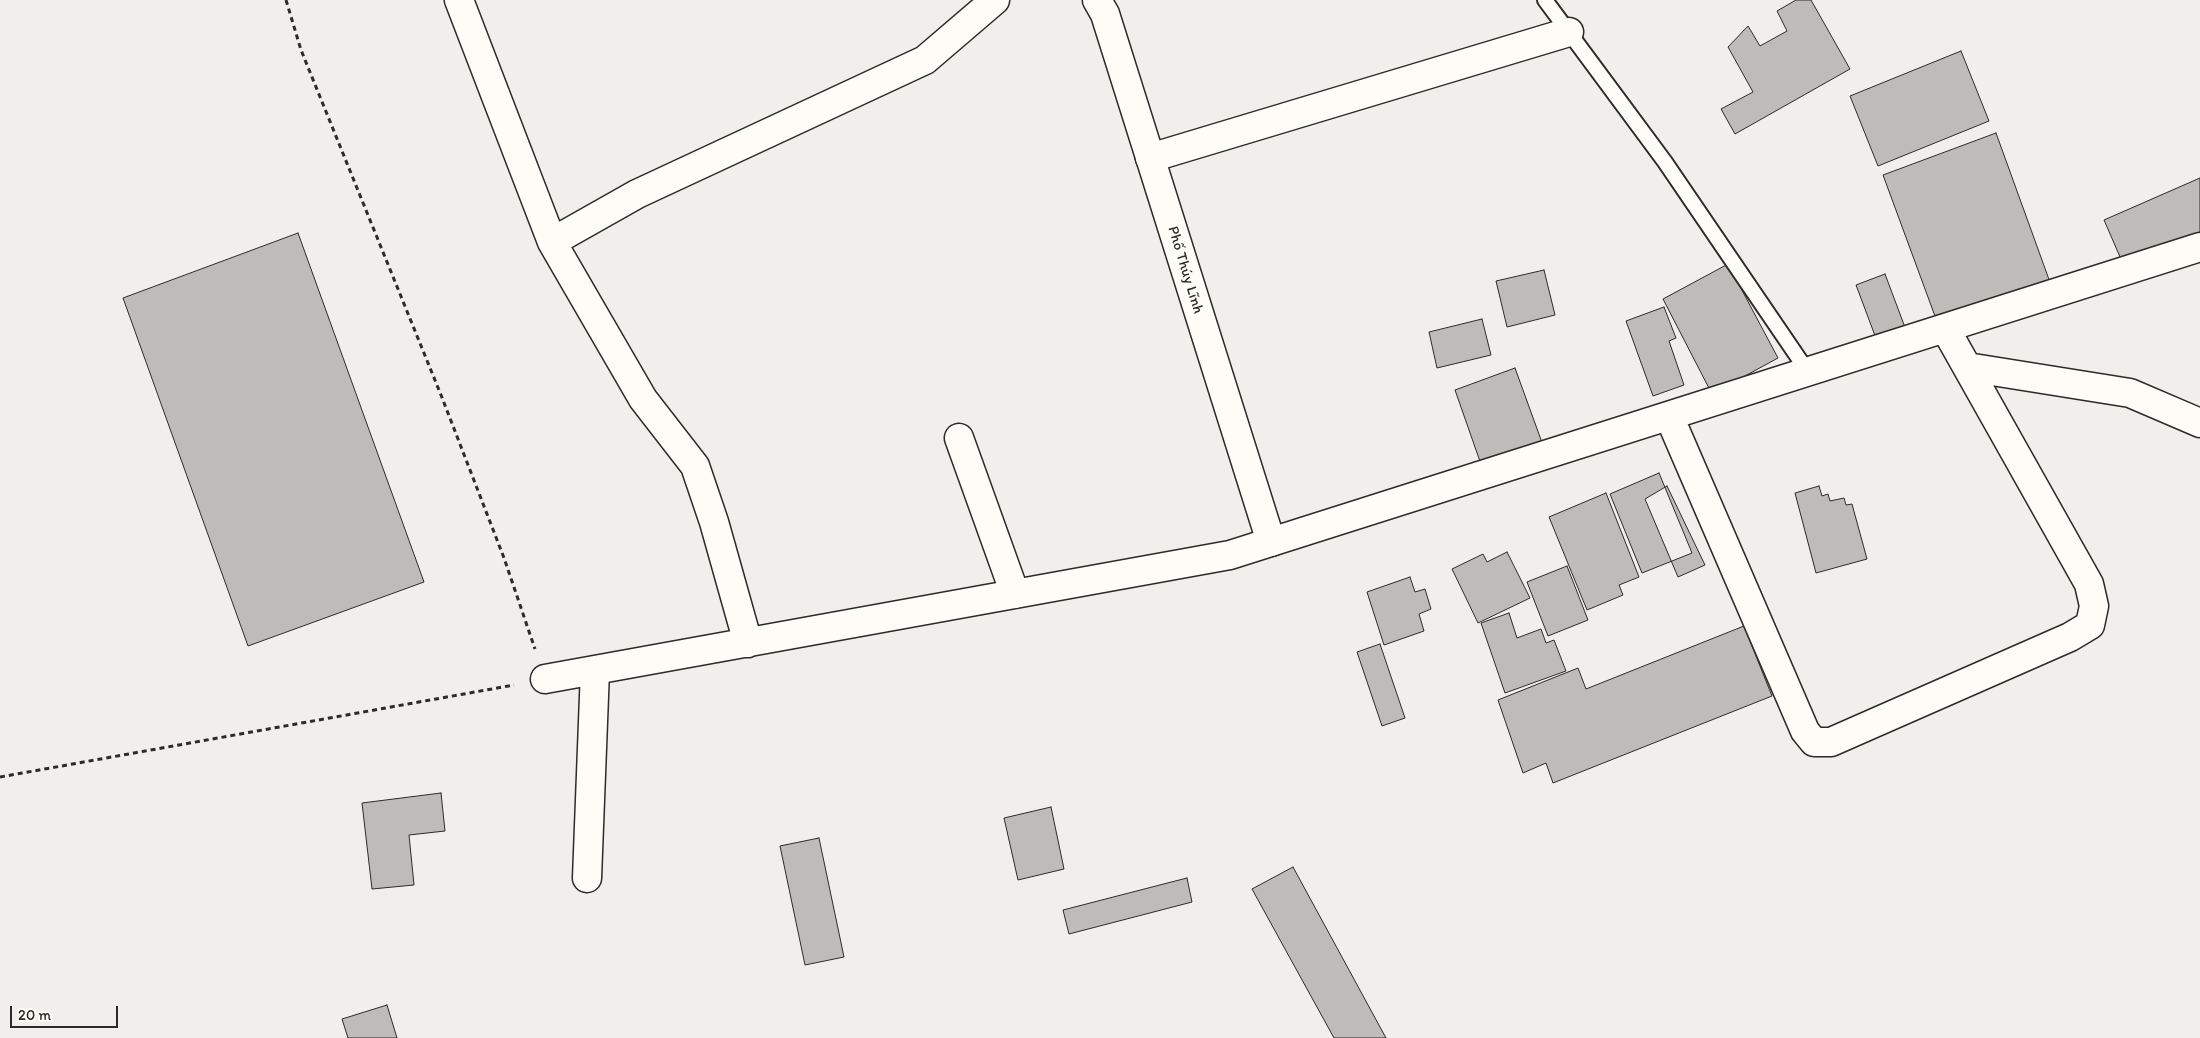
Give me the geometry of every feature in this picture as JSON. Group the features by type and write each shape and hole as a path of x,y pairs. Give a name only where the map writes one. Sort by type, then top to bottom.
{"street":[{"path":"459,0 552,242 643,400 695,466 714,522 748,643"},
{"path":"552,242 637,194 925,60 995,0"},
{"name":"Phố Thúy Lĩnh","path":"1098,0 1105,14 1271,542"},
{"path":"1150,158 1569,32"},
{"path":"545,679 1230,555 2200,247"},
{"path":"1669,416 1805,731 1814,742 1831,742 2070,637 2090,625 2094,606 2089,584 1945,328"},
{"path":"1967,367 2130,393 2200,423"},
{"path":"959,438 1015,594"},
{"path":"587,878 595,670"}],"lane":[{"path":"1545,0 1665,162 1808,372"}],"path":[{"path":"0,778 545,679 501,549 442,395 301,50 286,0"}],"building":[{"path":"1796,0 1811,0 1850,69 1735,134 1721,109 1753,92 1728,47 1748,26 1760,46 1787,31 1777,11"},
{"path":"1961,51 1989,121 1878,166 1850,96"},
{"path":"1996,133 2051,285 1939,327 1883,175"},
{"path":"2200,178 2200,232 2124,266 2104,220"},
{"path":"298,233 424,582 248,646 123,298"},
{"path":"1728,264 1778,358 1712,394 1663,299"},
{"path":"1544,270 1555,315 1507,327 1496,281"},
{"path":"1885,274 1906,330 1877,341 1856,285"},
{"path":"1664,307 1676,338 1669,341 1684,385 1653,396 1626,321"},
{"path":"1482,319 1491,355 1437,368 1429,332"},
{"path":"1515,368 1544,448 1483,470 1455,390"},
{"path":"1659,473 1692,553 1642,573 1610,494"},
{"path":"1667,486 1705,565 1678,577 1645,499"},
{"path":"1819,486 1822,496 1828,494 1830,501 1844,498 1846,505 1852,504 1867,559 1816,573 1795,493"},
{"path":"1606,493 1639,577 1619,585 1623,595 1587,610 1549,517"},
{"path":"1507,552 1530,598 1478,623 1452,569 1483,554 1487,562"},
{"path":"1567,566 1588,620 1548,636 1527,582"},
{"path":"1410,577 1415,592 1425,589 1431,609 1419,614 1424,631 1384,645 1367,592"},
{"path":"1509,613 1517,638 1541,629 1546,643 1554,640 1566,671 1505,693 1481,623"},
{"path":"1744,626 1772,696 1553,783 1546,763 1523,773 1498,700 1578,668 1586,689"},
{"path":"1380,644 1405,718 1382,726 1357,652"},
{"path":"441,793 445,831 409,835 414,885 372,889 362,803"},
{"path":"1051,807 1064,869 1018,880 1004,818"},
{"path":"819,838 844,957 805,965 780,846"},
{"path":"1293,867 1386,1038 1334,1038 1252,889"},
{"path":"1187,878 1192,902 1069,934 1063,910"},
{"path":"387,1005 397,1038 348,1038 342,1019"}]}
